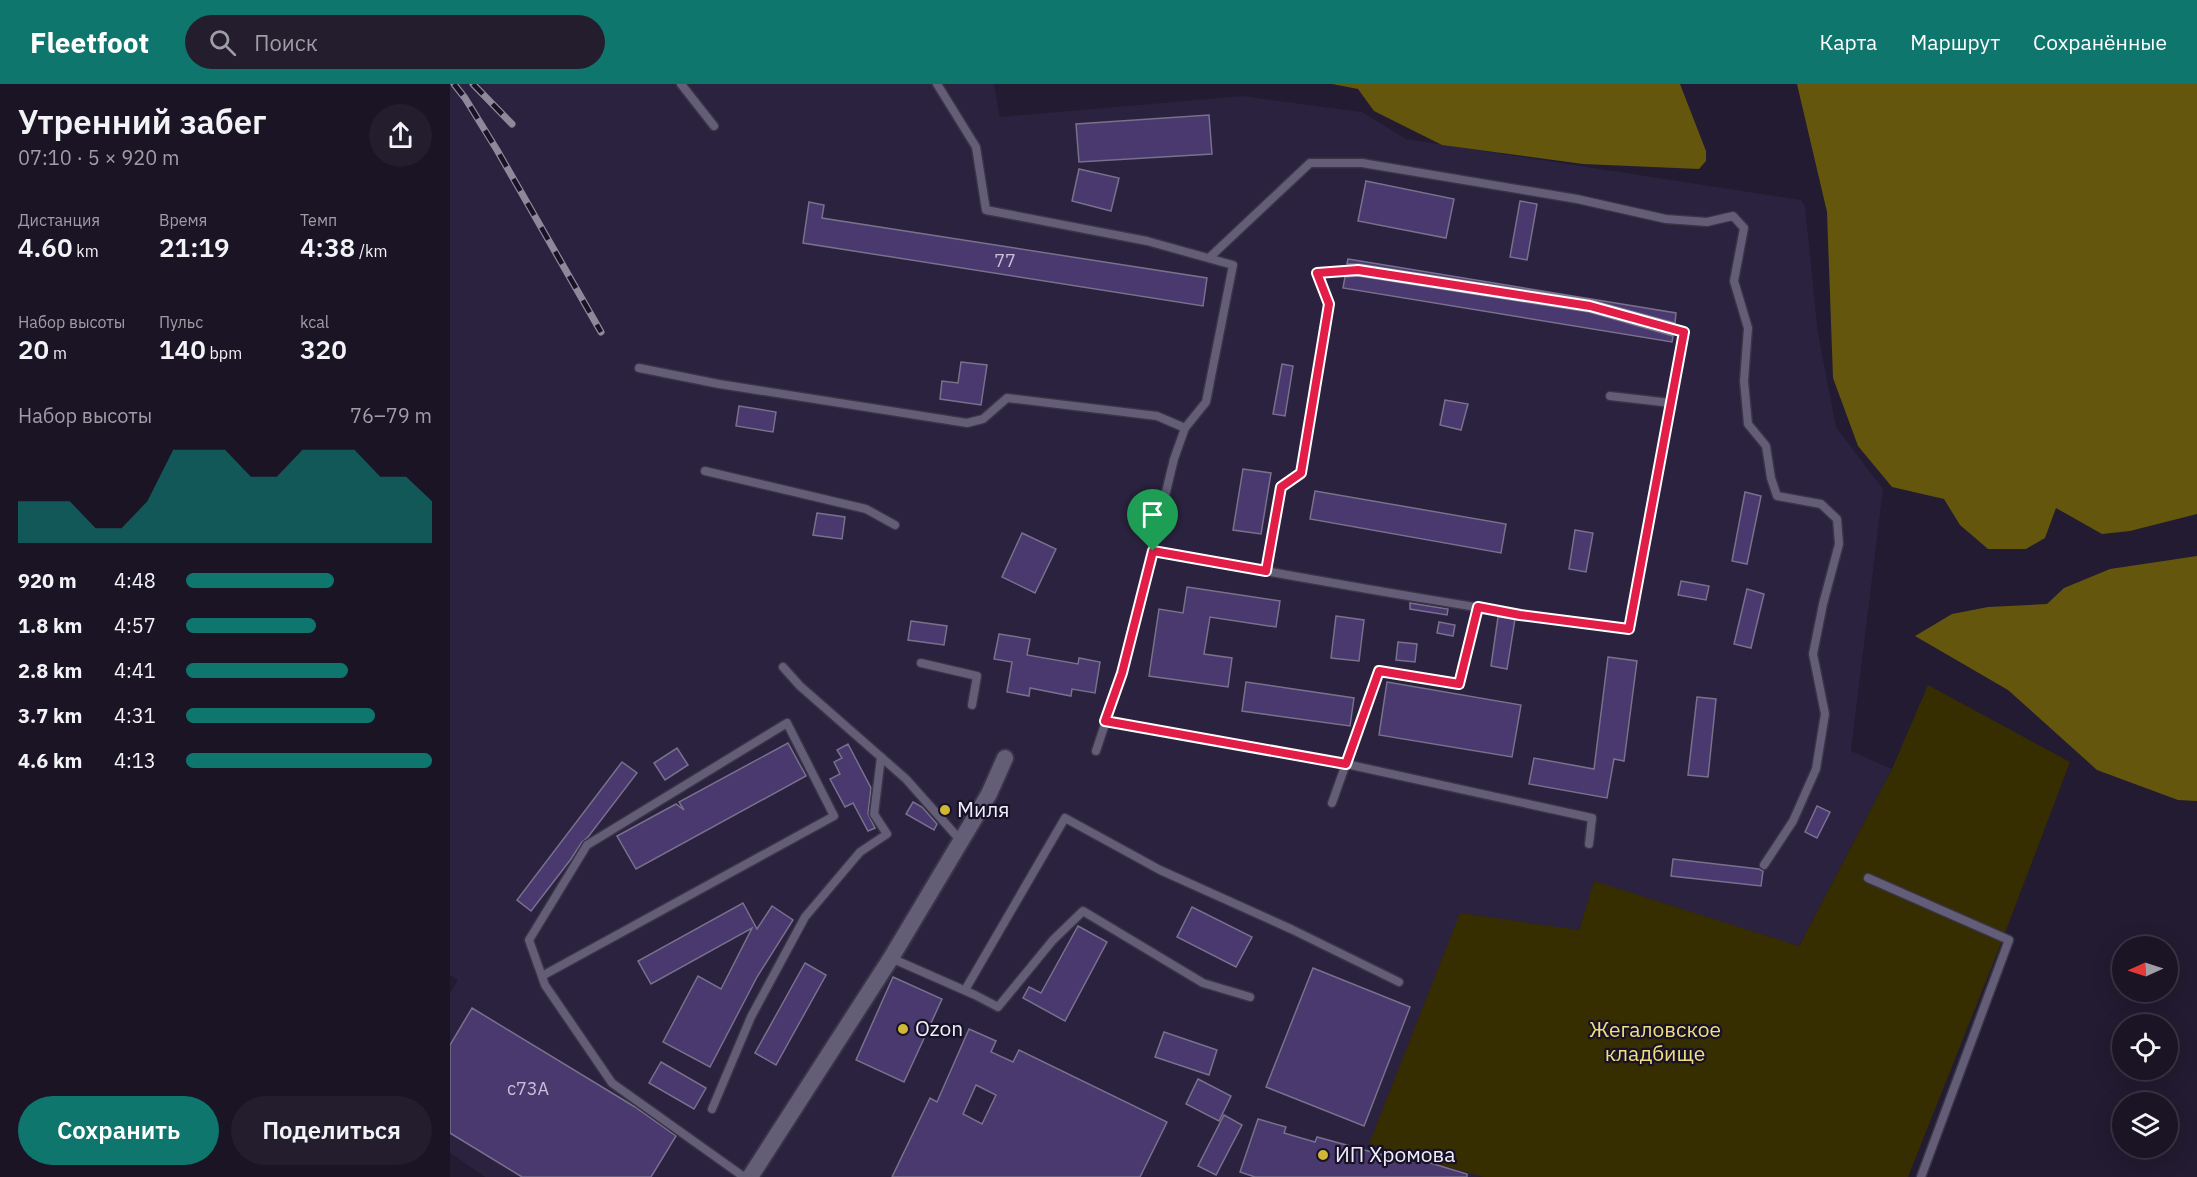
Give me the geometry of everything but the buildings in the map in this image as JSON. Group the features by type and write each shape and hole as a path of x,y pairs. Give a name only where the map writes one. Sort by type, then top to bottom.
{"street":[{"path":"750,1177 891,958 989,794 1005,758"}],"lane":[{"path":"681,84 714,126"},
{"path":"937,84 976,147 986,210 1147,241 1233,265 1206,402 1185,428 1174,459 1122,673 1096,751"},
{"path":"1209,258 1310,163 1362,162 1577,199 1666,219 1707,222 1733,216 1744,228 1734,281 1748,328 1744,381 1748,424 1766,446 1771,478 1777,496 1821,504 1837,519 1839,544 1812,654 1825,714 1816,769 1793,821 1764,865"},
{"path":"1153,551 1266,571 1478,607 1520,615 1629,629 1684,332 1590,306 1358,270 1317,273 1329,304 1301,473 1281,487 1266,571"},
{"path":"639,368 719,384 967,423 982,419 1007,398 1157,416 1185,428"},
{"path":"1610,396 1671,403"},
{"path":"705,471 866,509 895,525"},
{"path":"1332,803 1379,671 1459,684 1478,607"},
{"path":"921,663 977,676 972,705"},
{"path":"783,667 800,686 906,779 961,841"},
{"path":"1105,721 1346,764 1592,818 1589,844"},
{"path":"542,976 834,816 787,723 587,845 528,940 545,984 612,1083 744,1177"},
{"path":"712,1109 751,1017 805,917 860,852 887,834 874,814 881,758"},
{"path":"965,990 1065,818 1160,870 1291,929 1400,982"},
{"path":"1868,878 2009,940 1921,1177"},
{"path":"891,958 965,990 998,1008 1053,939 1083,911 1203,983 1250,997"}],"shaded area":[{"path":"450,84 994,84 1000,117 1243,96 1362,112 1406,139 1801,200 1805,206 1818,333 1836,427 1883,489 1851,751 1892,769 1799,946 1594,882 1579,930 1369,1144 1483,1177 485,1177 450,1153 450,993 458,980 450,975"},
{"path":"1332,84 1680,84 1706,151 1706,161 1699,169 1583,164 1442,145 1374,111 1358,89"},
{"path":"1797,84 2197,84 2197,514 2130,531 2102,534 2056,508 2045,538 2026,549 1988,549 1960,525 1944,499 1892,487 1858,446 1833,378 1827,212"},
{"path":"2197,556 2197,801 2178,800 2097,770 2008,690 1915,636 1952,614 1988,607 2047,604 2064,588 2110,569"}],"green space":[{"name":"Жегаловское кладбище","path":"1928,685 2070,762 1908,1177 1483,1177 1369,1144 1460,913 1579,930 1594,881 1799,946 1892,769"}],"railway":[{"path":"454,84 497,150 601,332"},
{"path":"473,84 512,124"}],"place":[{"name":"Миля","path":"945,810"},
{"name":"Ozon","path":"903,1029"},
{"name":"ИП Хромова","path":"1323,1155"}],"route":[{"path":"1358,270 1590,306 1684,332 1629,629 1520,615 1478,607 1459,684 1379,671 1346,764 1105,721 1122,673 1153,551 1266,571 1281,487 1301,473 1329,304 1317,273 1358,270"}]}
